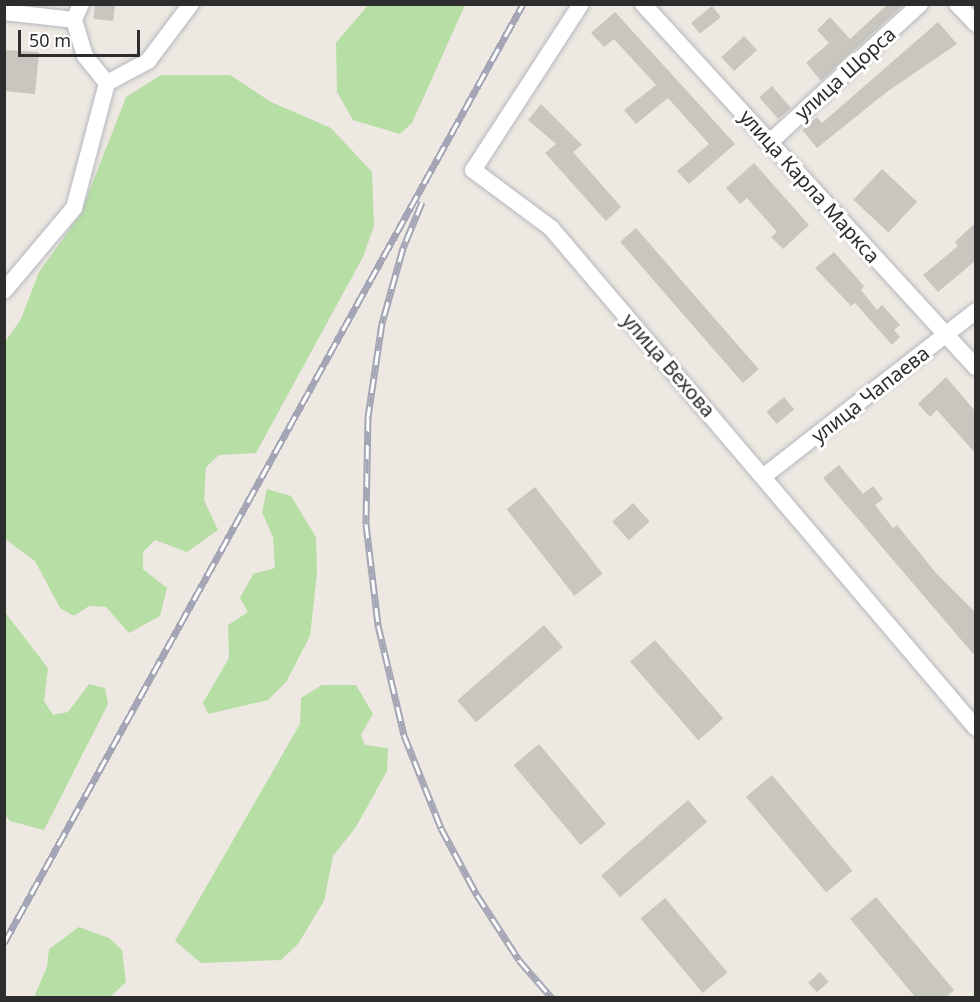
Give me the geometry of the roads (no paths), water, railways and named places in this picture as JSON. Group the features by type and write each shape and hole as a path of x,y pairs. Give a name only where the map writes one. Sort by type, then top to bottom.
{"street":[{"path":"4,291 74,208 107,83 148,61 191,4"},
{"name":"улица Вехова","path":"581,4 473,170 551,228 764,476 975,728"},
{"name":"улица Карла Маркса","path":"644,4 975,369"},
{"name":"улица Щорса","path":"770,142 920,4"},
{"path":"957,4 975,24"},
{"path":"4,12 78,12 85,56 107,83"},
{"name":"улица Чапаева","path":"764,476 946,336 975,311"}],"railway":[{"path":"4,943 523,4"},
{"path":"422,202 403,248 382,323 368,417 366,524 378,625 404,735 441,828 477,895 519,960 552,998"}]}
